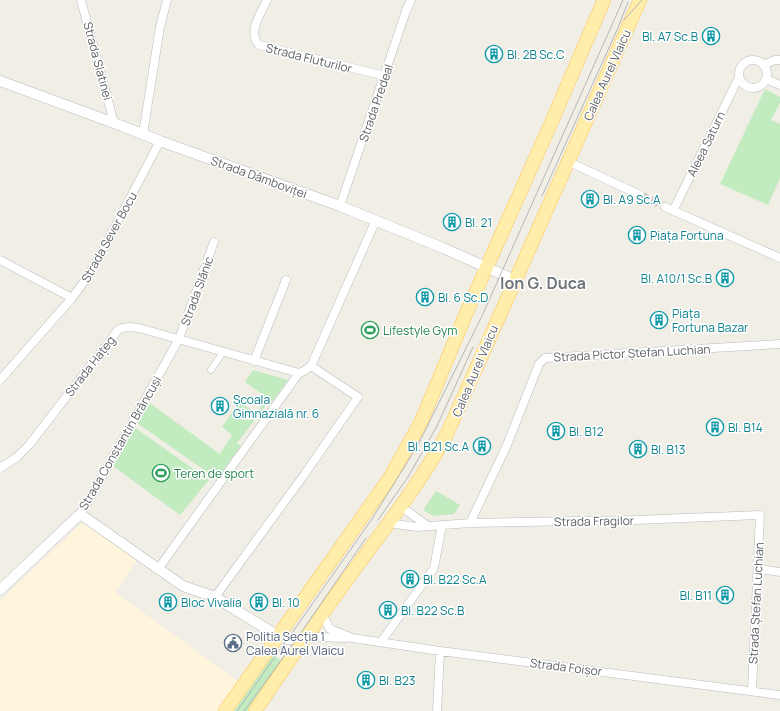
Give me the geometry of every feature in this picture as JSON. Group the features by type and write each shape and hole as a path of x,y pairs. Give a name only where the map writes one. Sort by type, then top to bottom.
{"main road":[{"path":"225,711 389,479 421,422 486,267 604,0"},
{"name":"Calea Aurel Vlaicu","path":"255,711 436,454 454,420 640,0"}],"street":[{"name":"Strada Slatinei","path":"81,0 114,123"},
{"path":"143,134 160,27 167,0"},
{"name":"Strada Fluturilor","path":"267,0 255,26 255,41 259,45 385,76"},
{"name":"Strada Predeal","path":"340,206 411,0"},
{"path":"753,60 759,61 763,65 766,71 766,79 760,86 752,88 744,85 739,77 740,68 745,62 753,60"},
{"path":"763,65 780,60"},
{"name":"Aleea Saturn","path":"673,211 739,77"},
{"path":"766,79 780,85"},
{"name":"Strada Dâmboviței","path":"0,81 340,206 444,248 515,280"},
{"name":"Strada Sever Bocu","path":"0,380 72,298 97,262 160,141"},
{"path":"569,162 640,195"},
{"path":"665,207 780,258"},
{"path":"158,569 299,373 312,366 376,220"},
{"name":"Strada Slănic","path":"179,340 214,242"},
{"path":"0,260 72,298"},
{"path":"254,361 286,280"},
{"name":"Strada Hațeg","path":"0,468 16,458 29,445 121,328 135,328 299,373"},
{"name":"Strada Constantin Brâncuși","path":"0,590 80,514 179,340"},
{"name":"Strada Pictor Ștefan Luchian","path":"470,523 507,445 539,364 545,358 780,344"},
{"path":"211,370 223,352"},
{"path":"215,597 304,475 358,397 312,366"},
{"path":"400,506 428,526"},
{"path":"80,514 189,589 215,597 278,636 287,639 304,640"},
{"name":"Strada Fragilor","path":"388,523 405,526 428,526 470,523 760,516"},
{"name":"Strada Ștefan Luchian","path":"752,690 760,516"},
{"path":"381,642 434,568 442,525"},
{"path":"758,570 780,572"},
{"name":"Strada Foișor","path":"322,614 330,629 352,638"},
{"name":"Strada Foișor","path":"304,640 319,637 352,638 440,651 752,690 780,695"},
{"path":"437,711 440,651"}],"shaded area":[{"path":"83,522 137,560 115,592 243,685 225,711 0,711 0,601"}],"green space":[{"path":"765,89 780,97 780,103 771,120 780,124 780,178 768,205 720,184"},
{"path":"253,370 288,380 272,402 269,401 237,443 241,446 217,479 137,423 148,402 220,454 232,435 222,427 239,402 256,413 267,398 245,382"},
{"name":"Teren de sport","path":"134,427 209,480 180,515 113,466"},
{"path":"436,491 460,505 454,514 433,516 423,510"},
{"path":"273,655 283,662 249,711 234,711"}],"tunnel":[{"path":"640,195 665,207"}],"tram line":[{"path":"237,711 372,519 418,445 482,316 623,0"},
{"path":"624,20 642,0"},
{"path":"542,196 617,30 628,2"},
{"path":"378,520 408,477 437,426 473,347"},
{"path":"244,711 296,640 366,538"}],"place":[{"name":"Bl. A7 Sc.B","path":"711,36"},
{"name":"Bl. 2B Sc.C","path":"494,54"},
{"name":"Bl. A9 Sc.A","path":"590,199"},
{"name":"Bl. 21","path":"452,222"},
{"name":"Piața Fortuna","path":"637,235"},
{"name":"Bl. A10/1 Sc.B","path":"725,278"},
{"name":"Bl. 6 Sc.D","path":"425,297"},
{"name":"Piața Fortuna Bazar","path":"659,320"},
{"name":"Lifestyle Gym","path":"370,330"},
{"name":"Școala Gimnazială nr. 6","path":"220,406"},
{"name":"Bl. B14","path":"715,427"},
{"name":"Bl. B12","path":"556,431"},
{"name":"Bl. B21 Sc.A","path":"482,446"},
{"name":"Bl. B13","path":"638,449"},
{"name":"Teren de sport","path":"161,473"},
{"name":"Bl. B22 Sc.A","path":"410,579"},
{"name":"Bl. B11","path":"725,595"},
{"name":"Bloc Vivalia","path":"168,602"},
{"name":"Bl. 10","path":"259,602"},
{"name":"Bl. B22 Sc.B","path":"388,610"},
{"name":"Politia Secția 1 Calea Aurel Vlaicu","path":"233,643"},
{"name":"Bl. B23","path":"366,680"}],"district":[{"name":"Ion G. Duca","path":"543,283"}]}
